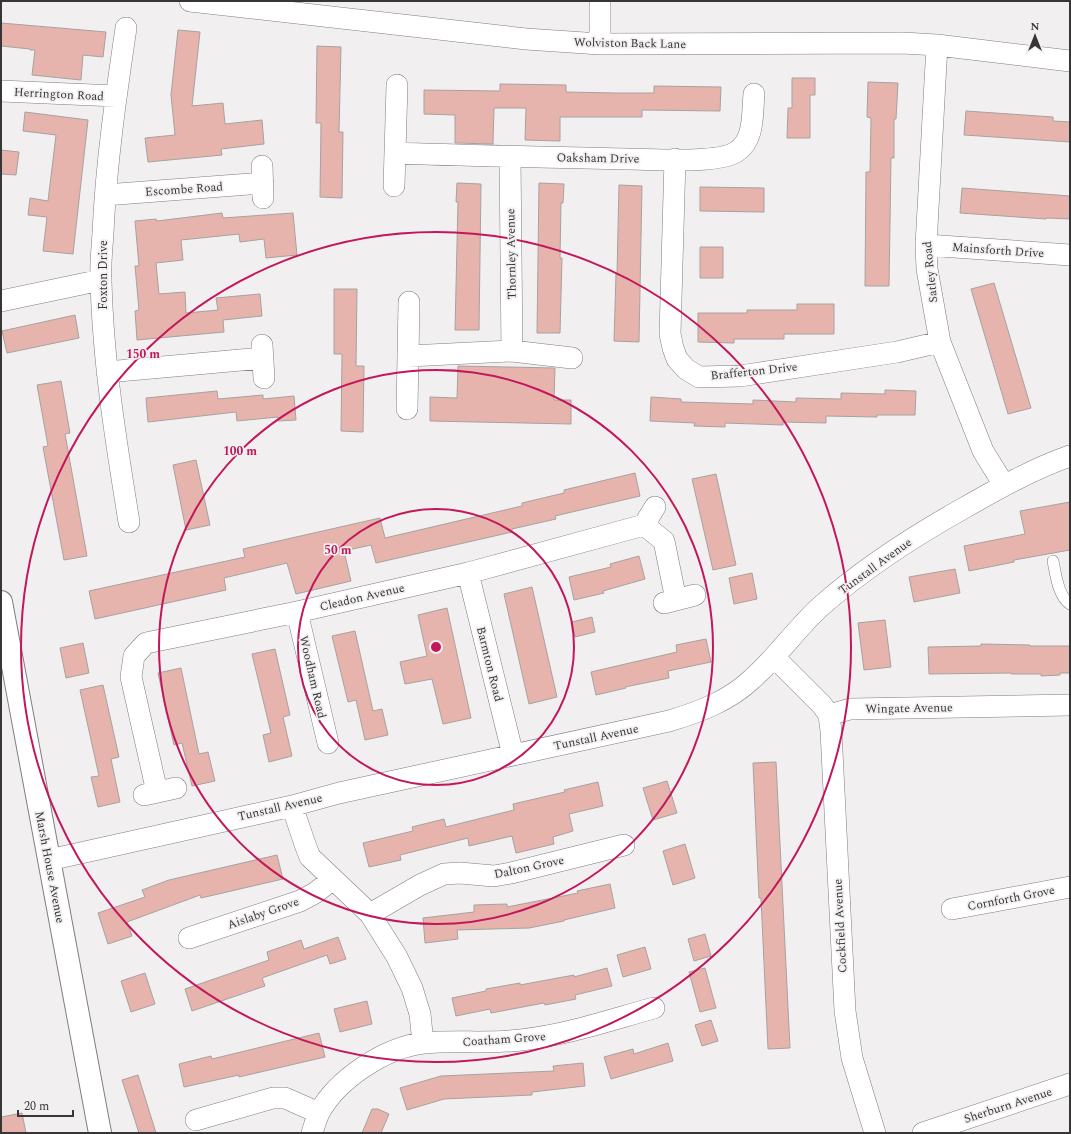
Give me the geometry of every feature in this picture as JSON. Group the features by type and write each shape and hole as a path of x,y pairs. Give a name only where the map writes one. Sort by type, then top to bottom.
{"street":[{"name":"Wolviston Back Lane","path":"190,1 526,39 600,44 903,43 936,45 1070,61"},
{"path":"600,1 600,44"},
{"name":"Foxton Drive","path":"126,28 116,96 105,195 101,280 111,411 129,522"},
{"name":"Satley Road","path":"936,45 926,245 927,269 940,342 983,451 1004,485"},
{"path":"394,186 397,85"},
{"name":"Herrington Road","path":"1,91 116,96"},
{"name":"Oaksham Drive","path":"396,153 510,157 675,159 718,158 736,152 745,144 751,131 754,94"},
{"name":"Thornley Avenue","path":"510,157 512,351"},
{"name":"Brafferton Drive","path":"675,159 670,334 676,359 686,369 699,377 740,376 897,352 940,342"},
{"name":"Escombe Road","path":"105,195 263,182"},
{"name":"Mainsforth Drive","path":"926,245 1070,255"},
{"path":"1,301 101,280"},
{"path":"407,409 409,302"},
{"path":"409,356 512,351 572,358"},
{"path":"107,372 263,360"},
{"name":"Tunstall Avenue","path":"49,860 292,806 339,793 513,756 694,714 725,700 752,680 820,608 851,581 922,532 1004,485 1047,464 1070,456"},
{"path":"655,507 644,525 664,541 678,599"},
{"name":"Cleadon Avenue","path":"159,792 131,677 134,656 146,643 297,612 468,573 644,525"},
{"name":"Barmton Road","path":"468,573 513,756"},
{"name":"Marsh House Avenue","path":"1,602 100,1133"},
{"name":"Woodham Road","path":"297,612 329,742"},
{"path":"774,657 822,705 829,715"},
{"name":"Wingate Avenue","path":"829,715 850,709 1070,705"},
{"name":"Cockfield Avenue","path":"829,715 845,1011 852,1058 875,1133"},
{"path":"292,806 310,857 370,914 403,967 412,988 420,1014 423,1043"},
{"name":"Dalton Grove","path":"370,914 420,885 444,874 460,873 494,876 624,845"},
{"name":"Aislaby Grove","path":"189,938 300,901 315,893 332,879"},
{"name":"Cornforth Grove","path":"952,909 1070,887"},
{"name":"Coatham Grove","path":"312,1133 319,1113 334,1092 351,1076 379,1056 423,1043 520,1040 536,1038 558,1034 654,1008"},
{"name":"Sherburn Avenue","path":"923,1133 1070,1084"},
{"path":"196,1120 239,1118 273,1098 285,1098 319,1113"}],"lane":[{"path":"1053,561 1062,594 1065,601 1070,604"}],"building":[{"path":"1,23 106,32 103,57 83,55 81,80 32,75 35,50 1,46"},
{"path":"178,30 200,32 192,106 223,103 225,124 262,120 264,144 221,149 222,155 148,162 145,138 175,135 171,95"},
{"path":"317,46 341,47 339,132 343,132 342,198 320,197 321,123 316,123"},
{"path":"792,78 815,78 815,95 810,95 810,138 787,138 788,108 792,108"},
{"path":"868,82 898,83 896,119 894,119 894,158 891,158 889,286 865,286 866,172 870,172 871,118 867,117"},
{"path":"500,84 566,85 566,92 616,93 654,93 654,86 721,87 720,111 642,110 642,117 560,117 560,141 525,140 526,108 494,108 493,144 455,143 455,115 424,114 424,90 500,91"},
{"path":"966,111 1053,117 1053,121 1070,122 1070,142 964,135"},
{"path":"25,112 88,120 73,254 43,251 47,217 28,215 30,198 48,201 56,135 23,131"},
{"path":"1,150 19,152 16,175 1,174"},
{"path":"457,183 481,184 479,330 455,330 458,202 456,202"},
{"path":"539,183 564,184 563,203 561,203 560,258 562,258 560,333 537,333"},
{"path":"619,185 642,186 639,342 614,341"},
{"path":"700,187 764,188 764,212 700,211"},
{"path":"962,188 1070,196 1070,219 1046,219 960,213"},
{"path":"222,213 223,218 293,213 297,255 266,258 264,239 240,242 239,234 181,240 183,260 156,263 159,294 185,292 186,313 218,310 216,298 260,294 262,316 223,320 224,332 137,340 135,311 139,310 135,266 139,266 135,221 156,219 157,221"},
{"path":"700,247 723,247 723,278 700,278"},
{"path":"994,283 1031,408 1008,414 971,289"},
{"path":"334,289 357,289 356,366 364,366 363,432 341,431 342,354 334,354"},
{"path":"797,304 834,304 834,334 784,334 784,339 734,339 734,343 698,342 698,313 747,313 747,310 797,310"},
{"path":"75,315 79,338 7,353 2,331"},
{"path":"458,366 555,368 554,400 571,400 571,424 430,421 430,397 457,398"},
{"path":"61,381 70,433 65,434 87,556 64,560 43,447 48,446 37,385"},
{"path":"885,390 916,391 915,415 877,415 877,417 826,416 826,423 783,422 783,425 725,423 725,427 694,426 695,423 650,421 651,397 681,399 681,402 753,404 753,400 796,402 796,398 841,399 841,393 885,394"},
{"path":"217,391 218,399 263,395 263,399 294,396 296,420 278,421 278,417 237,421 236,412 148,422 146,398"},
{"path":"196,460 210,525 186,530 173,465"},
{"path":"635,473 640,496 555,516 556,519 512,529 512,532 376,563 371,545 344,551 351,581 296,594 287,563 224,578 226,590 95,619 89,591 245,557 243,549 380,518 385,538 522,506 522,503 564,493 564,490"},
{"path":"716,474 736,565 713,570 692,479"},
{"path":"1070,502 1070,550 1014,560 1014,562 969,571 964,546 1025,534 1020,511"},
{"path":"639,556 645,579 603,591 604,593 574,600 569,577 611,567 610,564"},
{"path":"955,569 960,593 914,602 909,577"},
{"path":"752,573 757,599 734,604 729,578"},
{"path":"532,587 557,697 529,704 504,594"},
{"path":"447,608 471,718 443,724 432,679 405,684 400,662 427,656 418,615"},
{"path":"592,617 595,632 575,637 572,622"},
{"path":"885,620 891,667 864,670 858,623"},
{"path":"355,631 373,711 382,709 388,735 365,740 356,700 348,702 332,636"},
{"path":"706,639 711,662 668,671 669,678 625,687 626,688 596,695 591,672 677,652 676,645"},
{"path":"83,643 89,673 66,678 60,648"},
{"path":"981,644 1070,646 1070,673 1041,676 1041,674 1011,673 929,674 928,647 981,646"},
{"path":"275,649 290,715 283,717 292,756 269,762 263,735 271,733 252,654"},
{"path":"181,668 199,754 208,752 215,781 192,786 182,743 174,745 158,673"},
{"path":"103,685 119,757 111,759 120,802 98,807 91,777 99,776 80,690"},
{"path":"776,762 790,1048 768,1049 753,763"},
{"path":"667,781 677,813 653,820 643,788"},
{"path":"598,782 603,806 569,814 573,831 553,837 554,844 516,853 512,836 469,846 468,838 400,855 401,860 369,867 363,843 413,831 412,827 444,819 446,827 514,810 513,804 565,792 564,790"},
{"path":"685,844 695,878 673,885 663,851"},
{"path":"277,855 283,879 201,898 200,895 127,922 132,936 108,944 98,913 145,897 142,890 169,880"},
{"path":"610,884 615,908 529,928 457,930 458,939 425,943 423,918 474,912 474,905 507,904 507,907 578,893 577,891"},
{"path":"705,934 711,956 694,961 688,939"},
{"path":"338,937 346,959 330,964 327,955 262,978 265,986 192,1011 185,989 269,960 267,952 301,940 304,949"},
{"path":"645,947 651,969 623,977 617,955"},
{"path":"607,968 612,986 575,995 576,999 545,1005 544,1003 491,1013 490,1009 456,1016 452,998 486,991 486,989 520,983 520,985 574,975 574,977"},
{"path":"705,968 716,1008 700,1012 689,972"},
{"path":"145,973 155,1004 131,1012 121,981"},
{"path":"367,1001 372,1024 340,1032 334,1009"},
{"path":"711,1020 718,1041 702,1046 695,1025"},
{"path":"319,1033 325,1057 239,1077 239,1075 184,1087 179,1064 211,1056 212,1059"},
{"path":"668,1043 673,1061 611,1079 604,1057 633,1049 634,1054"},
{"path":"583,1063 585,1086 532,1092 532,1095 444,1099 407,1110 400,1088 441,1076 554,1071 553,1066"},
{"path":"138,1075 156,1133 139,1133 122,1080"},
{"path":"372,1109 378,1109 389,1114 381,1133 362,1133"},
{"path":"22,1113 26,1133 1,1133 1,1117"}]}
